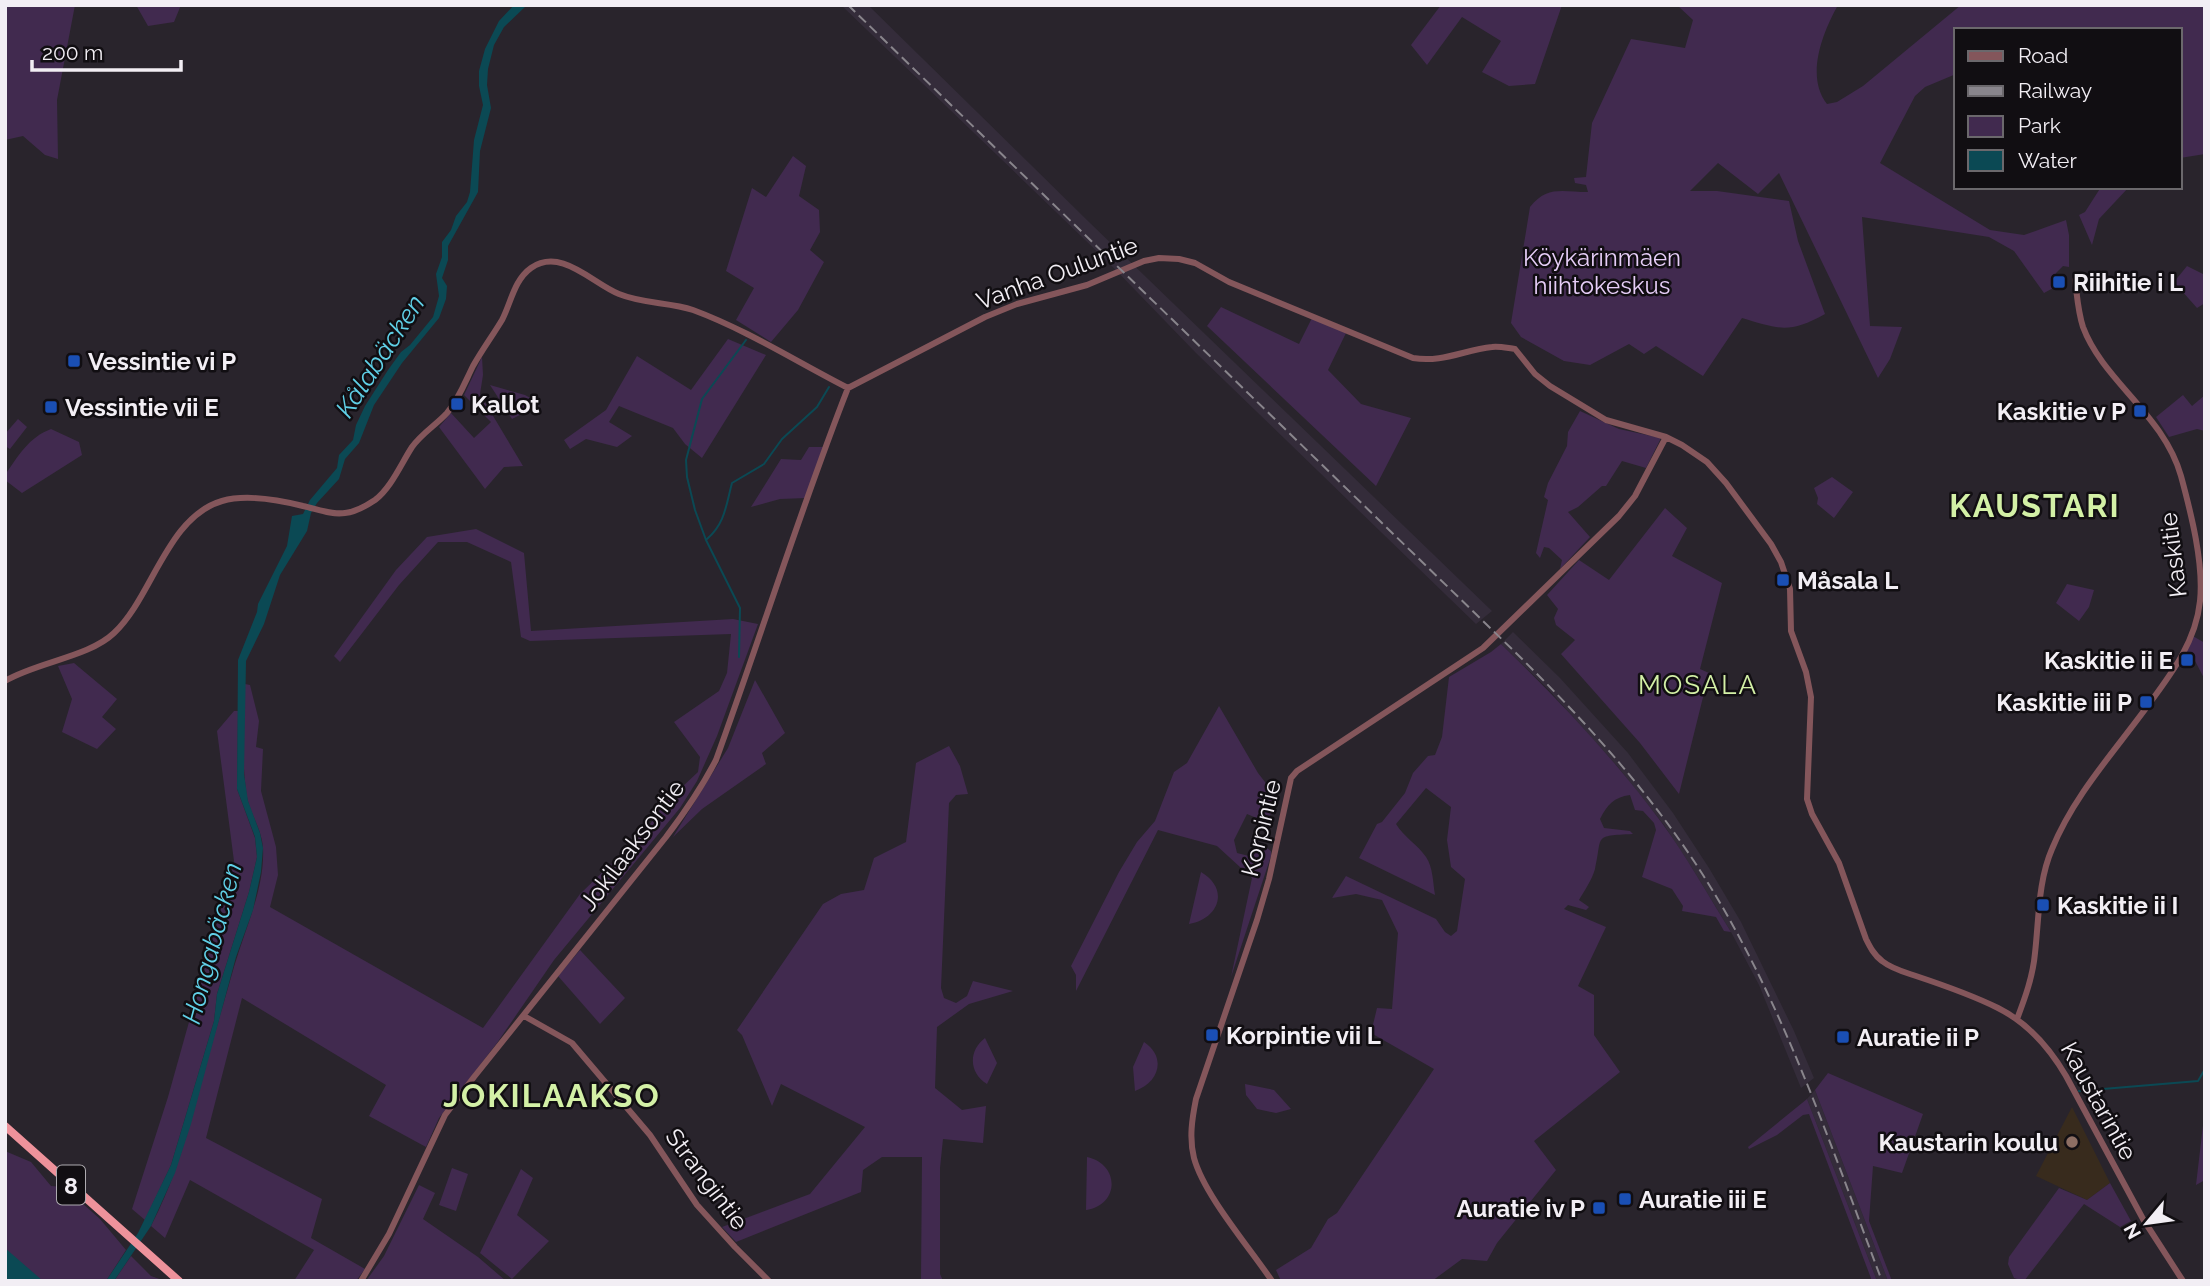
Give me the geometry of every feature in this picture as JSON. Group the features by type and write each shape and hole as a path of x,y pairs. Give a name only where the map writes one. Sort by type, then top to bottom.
{"highway":[{"name":"8","path":"7,1129 179,1280"}],"street":[{"name":"Vanha Ouluntie","path":"848,388 985,317 1017,304 1087,285 1144,261 1169,258 1195,263 1229,282 1413,358 1444,359 1494,346 1515,349 1535,374 1550,386 1606,421 1666,437 1682,445 1717,472 1771,544 1790,589 1791,631 1811,697 1807,799 1812,814 1839,863 1872,951 1880,960 1898,971 1997,1007 2017,1019"},
{"path":"5,681 36,666 97,646 114,633 132,610 177,537 193,519 214,504 248,499 300,505 336,514 352,512 379,497 413,445 425,431 446,415 502,319 519,282 531,268 542,262 552,260 568,265 616,293 634,299 690,309 735,329 848,388"},
{"name":"Kaskitie","path":"2017,1019 2032,974 2042,890 2050,851 2087,785 2133,727 2182,657 2200,603 2197,554 2179,470 2153,422 2091,342 2081,318 2075,280"},
{"name":"Jokilaaksontie","path":"361,1281 389,1234 445,1115 682,817 707,777 716,760 748,672 806,498 848,388"},
{"name":"Korpintie","path":"1272,1281 1201,1177 1194,1157 1192,1124 1196,1099 1269,879 1292,778 1308,764 1465,660 1508,625 1619,516 1635,496 1666,437"},
{"name":"Strangintie","path":"524,1016 572,1043 650,1135 697,1205 769,1281"},
{"name":"Kaustarintie","path":"2017,1019 2053,1053 2143,1219 2183,1281"}],"shaded area":[{"path":"841,5 868,5 1492,611 1476,624 1196,353 1108,262"},
{"path":"1513,632 1560,678 1628,753 1673,813 1709,868 1741,922 1814,1078 1801,1088 1759,985 1692,868 1664,825 1618,767 1548,689 1501,644"},
{"path":"1815,1090 1888,1281 1877,1281 1807,1099"},
{"name":"Kaustarin koulu","path":"2072,1107 2110,1183 2087,1200 2036,1176"}],"green space":[{"path":"5,5 75,5 57,100 58,159 45,155 23,136 5,140"},
{"path":"136,5 181,5 174,22 148,26"},
{"path":"1441,5 1562,5 1535,84 1509,86 1482,72 1501,41 1462,17 1427,65 1411,45"},
{"name":"Köykärinmäen hiihtokeskus","path":"1677,5 1838,5 1822,41 1817,67 1817,81 1827,104 1837,102 1863,86 1961,5 2205,5 2205,154 2182,158 2182,28 1954,28 1954,75 1925,87 1915,96 1880,163 1990,230 2024,235 2066,220 2069,267 2063,266 2056,273 2055,287 2044,293 2014,251 1989,237 1862,217 1870,326 1902,327 1890,359 1878,378 1779,173 1758,194 1718,163 1690,191 1717,191 1789,201 1798,241 1825,314 1802,325 1784,328 1742,318 1703,376 1656,346 1644,354 1629,344 1590,365 1564,361 1521,337 1511,323 1530,207 1543,195 1556,191 1588,192 1586,185 1575,183 1574,178 1586,177 1592,123 1631,39 1685,48 1693,20"},
{"path":"793,156 806,166 799,196 819,210 820,232 810,250 824,262 798,310 771,342 736,320 754,288 726,271 752,188 766,197"},
{"path":"2100,189 2127,189 2099,219 2092,245 2079,215 2085,212"},
{"path":"2187,266 2205,275 2205,303 2197,308 2174,282"},
{"path":"1221,307 1299,344 1312,318 1346,333 1328,370 1361,404 1411,418 1376,486 1207,326"},
{"path":"728,339 766,355 702,458 685,444 673,428 619,406 609,422 632,436 617,447 586,439 570,449 564,440 606,410 637,356 691,390"},
{"path":"482,357 480,394 523,466 504,467 485,489 439,427 451,413 474,438 491,422 464,395"},
{"path":"490,385 525,395 541,404 512,419"},
{"path":"2183,395 2192,406 2205,395 2205,431 2197,429 2169,437 2156,417"},
{"path":"1580,411 1619,429 1661,438 1646,468 1622,461 1606,486 1602,486 1578,507 1568,512 1590,537 1560,569 1562,560 1549,548 1544,547 1540,558 1536,553 1548,500 1544,497 1548,483 1567,446 1568,432"},
{"path":"18,419 27,427 10,449 5,446 5,434"},
{"path":"51,429 79,442 82,455 22,493 5,480 5,475 30,442"},
{"path":"809,447 825,447 806,498 780,499 751,507 781,459 801,460"},
{"path":"1832,477 1853,492 1834,518 1817,504 1814,488"},
{"path":"1665,508 1687,528 1672,556 1722,583 1700,669 1709,673 1679,794 1640,743 1561,654 1575,640 1556,625 1554,618 1558,609 1547,595 1579,560 1609,580"},
{"path":"476,529 524,553 531,631 733,619 758,624 717,736 697,781 680,808 554,960 497,1043 439,1118 426,1147 369,1116 386,1085 242,998 206,1138 322,1199 311,1238 365,1269 356,1281 294,1281 314,1250 190,1180 165,1238 151,1226 182,1152 261,878 262,841 245,783 245,684 250,685 259,721 256,747 263,749 261,791 276,847 278,875 270,907 483,1028 580,894 645,831 666,802 698,772 700,757 674,722 719,691 727,673 731,634 530,641 521,637 511,562 467,542 438,542 399,585 340,662 334,656 396,570 427,537"},
{"path":"2067,584 2094,590 2089,607 2079,621 2056,603"},
{"path":"2191,635 2205,643 2205,680 2194,659 2184,653"},
{"path":"1501,644 1544,686 1625,775 1680,849 1731,932 1724,931 1716,917 1682,911 1683,906 1672,889 1642,877 1656,830 1654,823 1643,811 1635,810 1630,795 1612,802 1600,819 1604,828 1630,831 1633,834 1605,837 1602,840 1594,873 1579,900 1589,907 1586,910 1568,905 1564,909 1606,927 1578,986 1594,995 1594,1035 1620,1072 1534,1141 1556,1170 1497,1243 1487,1261 1462,1259 1432,1281 1281,1281 1276,1270 1311,1248 1328,1219 1337,1213 1434,1069 1371,1033 1377,1008 1392,1009 1398,933 1382,900 1356,894 1332,898 1346,876 1436,919 1451,936 1457,931 1465,879 1451,867 1447,840 1451,807 1426,788 1396,824 1428,861 1435,895 1359,858 1377,824 1382,822 1405,793 1413,773 1428,756 1435,755 1442,737 1449,677"},
{"path":"74,663 117,699 102,717 116,729 97,749 62,732 72,699 58,666"},
{"path":"755,680 785,733 762,753 766,764 702,809 673,837 728,748"},
{"path":"1219,706 1258,773 1279,800 1266,822 1247,814 1234,840 1237,853 1249,856 1264,846 1271,851 1271,856 1231,977 1252,878 1217,846 1158,830 1076,991 1076,975 1071,966 1119,872 1137,842 1155,821 1174,772 1187,763"},
{"path":"234,711 238,711 237,789 255,838 257,857 249,892 217,994 214,1021 171,1165 145,1220 132,1209 168,1097 234,861 217,731"},
{"path":"949,746 960,766 968,794 956,795 949,803 941,988 944,998 956,1003 967,996 973,981 1013,991 969,1004 937,1027 935,1088 962,1110 986,1106 983,1143 943,1139 940,1168 940,1274 943,1281 921,1281 922,1157 882,1157 863,1170 861,1192 736,1242 722,1227 810,1194 865,1127 781,1084 772,1106 742,1035 737,1030 823,904 841,894 864,890 874,858 906,842 916,763"},
{"path":"1201,872 1216,887 1217,902 1208,916 1189,924"},
{"path":"580,950 625,998 600,1024 558,976"},
{"path":"985,1038 997,1063 987,1084 977,1074 973,1062 973,1055 979,1043"},
{"path":"1144,1042 1156,1055 1157,1069 1150,1082 1135,1091 1133,1067"},
{"path":"1828,1073 1923,1114 1902,1173 1873,1166 1869,1221 1892,1281 1888,1281 1815,1090"},
{"path":"1245,1084 1274,1090 1291,1109 1276,1113 1257,1109 1246,1095"},
{"path":"1807,1099 1877,1281 1872,1281 1809,1114 1803,1115 1777,1135 1749,1149 1748,1147"},
{"path":"2205,1108 2205,1180 2196,1185"},
{"path":"5,1151 31,1162 51,1186 64,1187 100,1219 126,1250 106,1281 39,1281 5,1253"},
{"path":"1087,1157 1106,1168 1112,1184 1105,1201 1086,1210"},
{"path":"452,1168 468,1174 456,1211 439,1205"},
{"path":"521,1169 533,1178 517,1215 549,1241 512,1279 480,1253"},
{"path":"2110,1183 2131,1221 2120,1227 2084,1204 2024,1281 2014,1278 2008,1264 2009,1257 2059,1188 2087,1200"},
{"path":"419,1185 435,1193 423,1219 478,1257 506,1281 366,1281 384,1256"},
{"path":"131,1256 151,1276 165,1281 114,1281"}],"water":[{"path":"514,5 527,5 504,27 494,45 487,85 491,108 480,151 478,192 448,246 448,260 442,278 447,286 446,299 439,318 402,363 374,405 359,443 345,459 339,479 311,513 307,531 280,575 264,624 246,661 244,774 248,801 263,848 253,910 236,957 175,1173 151,1226 114,1281 106,1281 138,1233 171,1165 214,1021 217,994 249,892 257,857 255,837 237,789 238,660 258,604 287,546 292,516 303,514 310,500 337,468 339,455 353,440 356,425 365,406 401,352 433,317 439,296 436,274 442,257 442,242 467,202 470,192 474,140 483,105 479,71 485,49 499,21"},
{"path":"5,1248 43,1281 5,1281"}],"waterway":[{"path":"739,657 740,608 706,540 695,510 686,460 702,399 746,340"},
{"path":"707,539 718,527 732,483 764,464 782,439 817,407 829,387"},
{"path":"2079,1091 2198,1081 2205,1069"}],"railway":[{"path":"848,5 1516,653 1592,731 1639,786 1703,875 1757,971 1803,1073 1882,1281"}],"place":[{"name":"Riihitie i L","path":"2059,282"},
{"name":"Vessintie vi P","path":"74,361"},
{"name":"Kallot","path":"457,404"},
{"name":"Vessintie vii E","path":"51,407"},
{"name":"Kaskitie v P","path":"2140,411"},
{"name":"Måsala L","path":"1783,580"},
{"name":"Kaskitie ii E","path":"2187,660"},
{"name":"Kaskitie iii P","path":"2146,702"},
{"name":"Kaskitie ii I","path":"2043,905"},
{"name":"Korpintie vii L","path":"1212,1035"},
{"name":"Auratie ii P","path":"1843,1037"},
{"name":"Kaustarin koulu","path":"2072,1142"},
{"name":"Auratie iii E","path":"1625,1199"},
{"name":"Auratie iv P","path":"1599,1208"}],"district":[{"name":"KAUSTARI","path":"2035,505"},
{"name":"MOSALA","path":"1698,685"},
{"name":"JOKILAAKSO","path":"552,1095"}],"water label":[{"name":"Kålabäcken","path":"380,356"},
{"name":"Hongabäcken","path":"212,943"}]}
